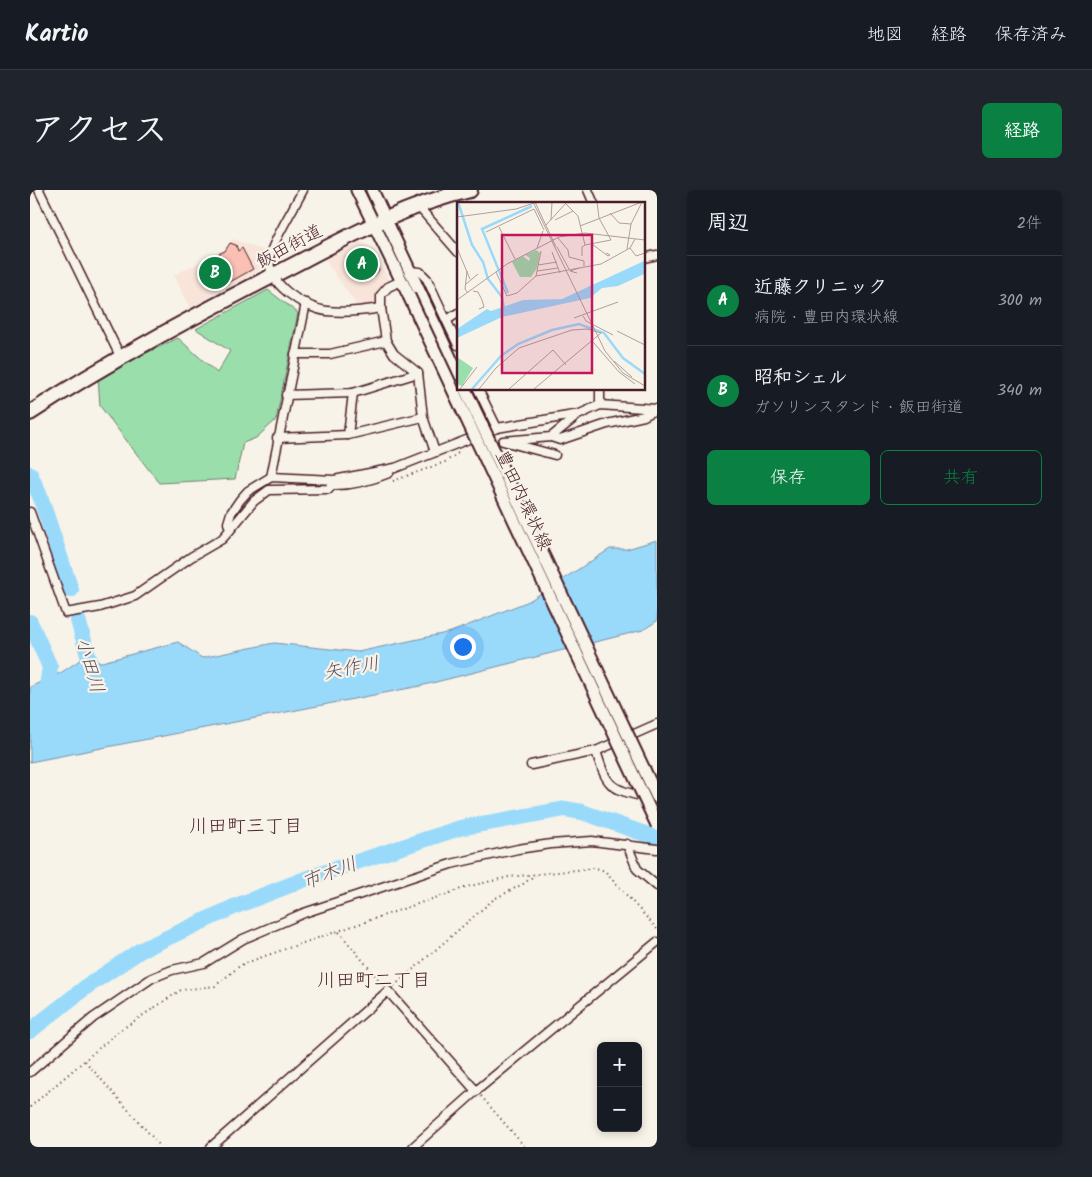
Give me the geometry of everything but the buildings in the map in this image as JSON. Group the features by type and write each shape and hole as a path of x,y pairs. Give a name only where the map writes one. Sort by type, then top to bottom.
{"highway":[{"name":"飯田街道","path":"30,413 120,356 379,220 470,190"}],"street":[{"path":"39,190 120,356"},
{"path":"303,190 270,255 272,276 280,286 306,303 328,311 356,312 381,308"},
{"name":"豊田内環状線","path":"358,190 379,220 409,271 414,294 457,388"},
{"name":"豊田内環状線","path":"372,190 379,220 401,281 414,294 457,372"},
{"path":"588,190 593,202"},
{"path":"418,206 457,251"},
{"path":"644,258 657,255"},
{"path":"409,271 420,272 427,279 457,343"},
{"path":"401,281 388,287 381,295 386,342 394,354 418,373 423,417 435,452"},
{"path":"271,477 277,438 306,303"},
{"path":"447,320 457,314"},
{"path":"295,354 330,354 386,342"},
{"path":"286,395 353,394 418,373"},
{"name":"豊田内環状線","path":"458,390 657,825"},
{"name":"豊田内環状線","path":"465,390 657,798"},
{"path":"478,390 497,428"},
{"path":"600,390 600,405"},
{"path":"348,435 353,394"},
{"path":"551,437 580,414 600,405 657,409 644,416 607,424 560,440 551,437 504,441 555,455"},
{"path":"230,530 228,523 231,513 240,500 248,491 271,477 334,480 395,468 497,428 580,414"},
{"path":"277,438 348,435 423,417"},
{"path":"30,512 66,613 100,607 135,596 222,539 254,501 269,490 329,489 331,484 341,485 372,479 389,474 395,468"},
{"path":"531,765 596,751 657,724"},
{"path":"596,751 605,778 614,788 657,798"},
{"path":"30,1072 93,1018 152,978 172,970 204,962 242,939 284,921 326,908 399,880 451,864 551,844 592,841 657,849"},
{"path":"627,844 637,868 657,886"},
{"path":"413,1147 476,1091 657,942"},
{"path":"211,1147 388,991 476,1091"}],"path":[{"path":"387,483 445,462 466,447"},
{"path":"30,1108 119,1031 181,990 215,986 241,965 470,886 510,876 596,868 605,871 657,929"},
{"path":"339,932 388,991 494,899 523,884 537,873"},
{"path":"85,1061 161,1147"},
{"path":"476,1091 525,1147"}],"shaded area":[{"path":"233,239 267,252 257,272 190,308 174,275 224,250"},
{"path":"360,242 375,250 389,281 380,289 376,304 358,307 325,260"}],"green space":[{"path":"268,290 298,313 276,420 256,438 243,443 235,479 159,483 100,406 98,376 178,338 217,373 230,351 196,329"}],"water":[{"name":"矢作川","path":"657,540 657,621 643,630 420,686 30,762 30,687 62,672 80,660 102,662 178,642 202,658 274,643 358,652 451,632 529,601 610,549 627,549"}],"waterway":[{"name":"小田川","path":"30,474 40,496 71,590"},
{"name":"小田川","path":"78,620 95,680"},
{"path":"30,622 50,667 43,710 30,716"},
{"name":"市木川","path":"30,1031 86,987 141,950 236,906 308,878 460,828 565,809 582,812 657,838"}],"place":[{"name":"近藤クリニック","path":"362,264"},
{"name":"昭和シェル","path":"215,273"}],"district":[{"name":"川田町三丁目","path":"246,825"},
{"name":"川田町二丁目","path":"374,979"}]}
